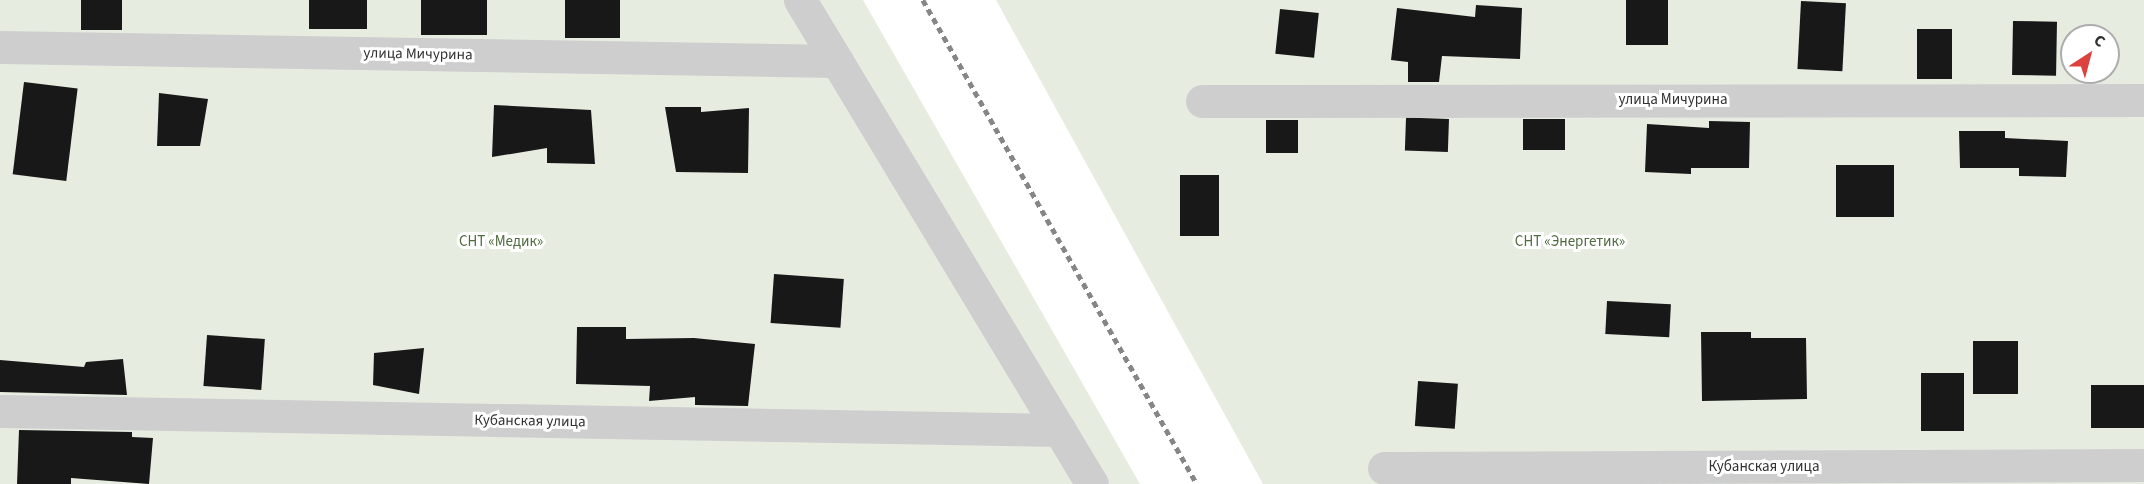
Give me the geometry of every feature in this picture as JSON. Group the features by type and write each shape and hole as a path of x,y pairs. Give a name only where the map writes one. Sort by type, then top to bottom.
{"street":[{"path":"800,0 1092,484"},
{"name":"улица Мичурина","path":"0,47 837,61"},
{"name":"улица Мичурина","path":"1202,100 2144,100"},
{"name":"Кубанская улица","path":"0,411 1060,430"},
{"name":"Кубанская улица","path":"1384,468 2144,465"}],"green space":[{"name":"СНТ «Медик»","path":"0,0 863,0 1140,484 0,484"},
{"name":"СНТ «Энергетик»","path":"996,0 2144,0 2144,484 1263,484"}],"building":[{"path":"81,0 122,0 122,30 81,30"},
{"path":"309,0 367,0 367,29 309,29"},
{"path":"421,0 487,0 487,35 421,35"},
{"path":"565,0 620,0 620,38 565,38"},
{"path":"1626,0 1668,0 1668,45 1626,45"},
{"path":"1801,1 1846,3 1842,71 1797,69"},
{"path":"1476,5 1522,8 1520,59 1442,56 1439,82 1408,82 1408,62 1391,60 1397,8 1475,17"},
{"path":"1280,9 1319,13 1314,58 1275,54"},
{"path":"2013,21 2057,22 2056,76 2012,75"},
{"path":"1917,29 1952,29 1952,79 1917,79"},
{"path":"24,82 78,89 66,181 13,174"},
{"path":"159,93 208,99 200,146 157,146"},
{"path":"494,105 591,110 595,164 547,163 547,148 492,157"},
{"path":"665,107 701,107 701,112 749,108 748,173 676,172"},
{"path":"1406,117 1449,119 1448,152 1405,150"},
{"path":"1523,119 1565,119 1565,150 1523,150"},
{"path":"1266,120 1298,120 1298,153 1266,153"},
{"path":"1709,121 1750,122 1749,168 1691,168 1691,174 1645,172 1647,124 1709,128"},
{"path":"1959,131 2005,131 2005,138 2068,141 2066,177 2019,176 2019,168 1960,168"},
{"path":"1836,165 1894,165 1894,217 1836,217"},
{"path":"1180,175 1219,175 1219,236 1180,236"},
{"path":"774,274 844,279 840,328 771,323"},
{"path":"1607,301 1671,304 1669,337 1605,334"},
{"path":"577,327 626,327 626,339 694,338 755,344 748,406 695,405 695,397 649,401 650,386 576,384"},
{"path":"1701,332 1751,332 1751,338 1806,338 1807,399 1702,401"},
{"path":"207,335 265,339 261,390 203,386"},
{"path":"1973,341 2018,341 2018,394 1973,394"},
{"path":"424,348 419,394 373,385 374,353"},
{"path":"123,359 127,395 0,392 0,360 84,367 86,362"},
{"path":"1921,373 1964,373 1964,431 1921,431"},
{"path":"1418,381 1458,384 1455,429 1415,426"},
{"path":"2091,385 2144,385 2144,428 2091,428"},
{"path":"19,430 132,432 132,437 153,438 149,484 71,478 71,484 17,484"}],"railway":[{"path":"923,0 1197,484"}]}
